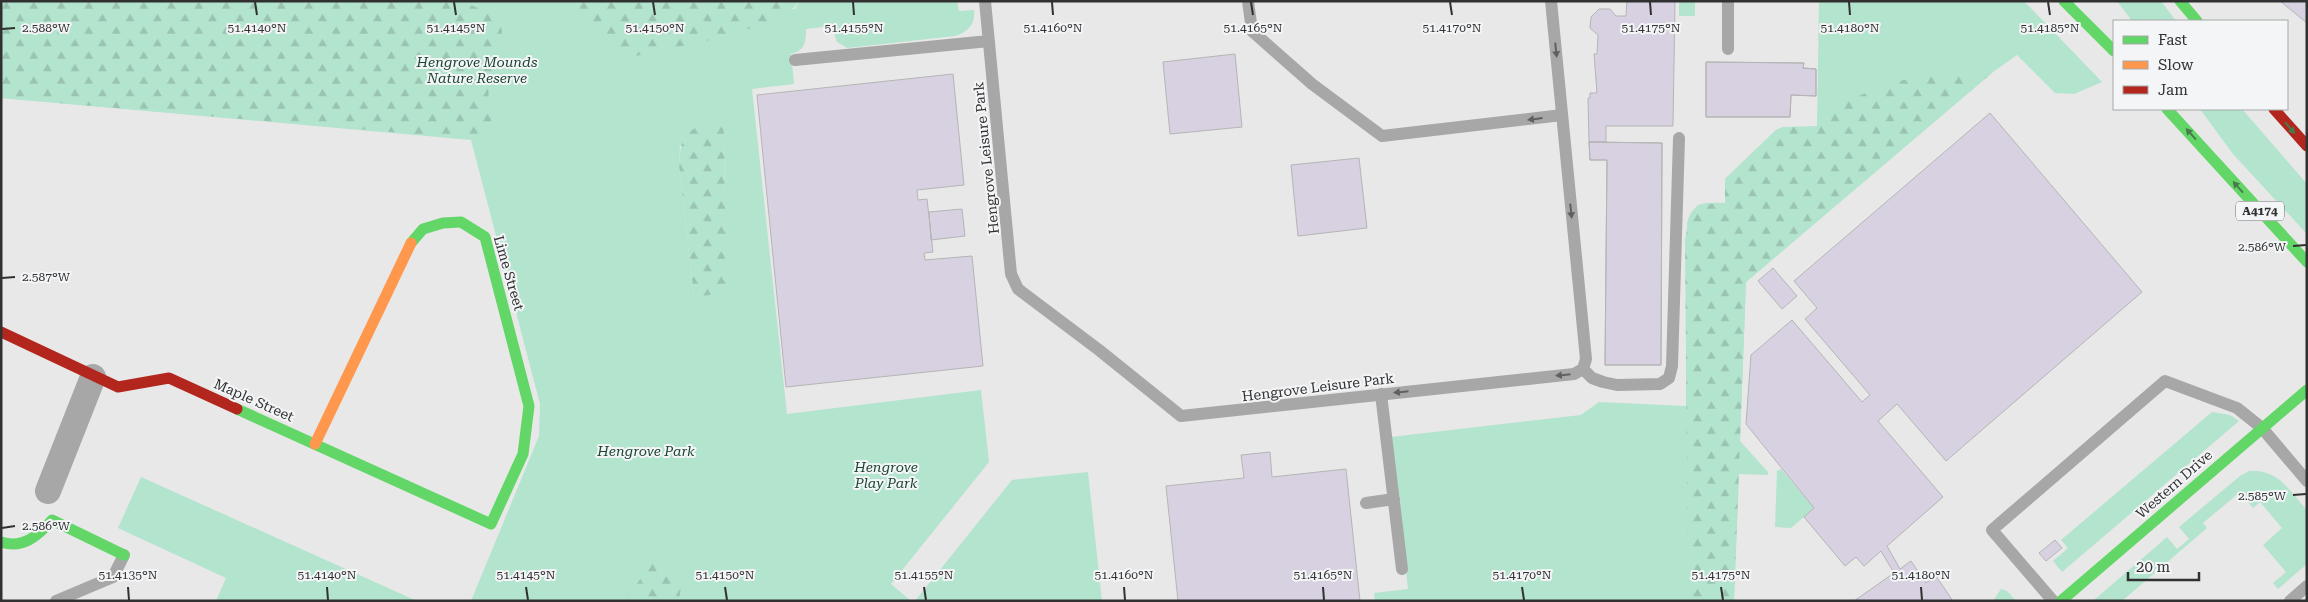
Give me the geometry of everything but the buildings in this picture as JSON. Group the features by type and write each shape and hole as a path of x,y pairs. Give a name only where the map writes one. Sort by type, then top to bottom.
{"main road":[{"path":"2064,1 2113,49"},
{"path":"2180,1 2196,20"},
{"path":"2099,17 2113,49"},
{"name":"A4174","path":"2168,110 2307,262"},
{"path":"2275,110 2307,146"},
{"name":"Lime Street","path":"315,444 410,244 423,228 444,223 461,222 485,237 529,406 529,428 523,458 491,524"},
{"name":"Maple Street","path":"1,332 118,388 169,378 491,524"},
{"name":"Western Drive","path":"2061,601 2307,390"},
{"path":"2,544 16,544 29,541 40,534 52,520 124,555"}],"street":[{"path":"48,490 93,377"}],"lane":[{"name":"Hengrove Leisure Park","path":"985,1 1011,274 1018,290 1099,350 1181,416 1574,374 1583,369"},
{"path":"1248,1 1252,31 1312,84 1382,136 1562,115"},
{"path":"1551,1 1586,359 1583,369 1592,378 1617,385 1660,384 1669,378 1672,366 1679,138"},
{"path":"1728,1 1728,49"},
{"path":"795,60 989,41"},
{"path":"2053,601 1992,530 2165,381 2230,404 2254,420 2307,481"},
{"path":"1381,394 1402,569"},
{"path":"1366,503 1394,499"},
{"path":"56,601 113,577 124,555"},
{"path":"2290,601 2307,586"}],"green space":[{"name":"Hengrove Park","path":"1,1 697,1 795,9 799,1 957,1 959,11 974,10 974,19 967,30 955,36 847,48 837,42 832,26 806,29 804,45 791,54 794,84 752,89 787,414 981,390 989,462 891,584 911,601 471,601 539,436 540,404 471,140 1,98","holes":["724,133 725,202 694,297 679,165 680,146"]},
{"name":"Hengrove Mounds Nature Reserve","path":"1,1 461,1 491,14 501,27 502,41 489,84 489,106 495,137 471,139 1,98"},
{"path":"561,1 799,1 789,11 748,29 694,44 630,57 594,34"},
{"path":"1679,1 1695,1 1695,16 1679,16"},
{"path":"1819,1 2024,1 2102,82 2074,94 2055,93 2017,55 1993,72 1746,282 1740,441 1768,472 1768,475 1739,474 1734,601 1375,601 1374,593 1408,589 1391,437 1581,415 1599,402 1686,406 1687,223 1693,210 1701,204 1725,203 1725,179 1776,130 1783,127 1817,126"},
{"path":"2117,1 2161,1 2175,20 2131,20"},
{"path":"1993,72 1746,282 1734,601 1688,601 1685,240 1690,214 1698,205 1725,203 1725,179 1776,130 1783,127 1817,127 1818,112 1894,82 1928,75"},
{"path":"2201,110 2243,110 2307,184 2307,234 2233,154"},
{"path":"717,122 722,124 724,133 725,202 732,292 694,297 679,165 681,146 687,134 692,130"},
{"path":"2212,412 2230,415 2239,421 2062,572 2053,561 2068,548 2061,540"},
{"path":"1781,469 1814,508 1791,528 1775,527 1777,471"},
{"path":"2249,471 2259,471 2276,477 2307,510 2307,564 2278,589 2273,583 2286,572 2263,545 2282,528 2260,502 2253,508 2240,492 2203,523 2207,528 2122,601 2093,601 2167,537 2177,549 2189,539 2179,527 2240,476"},
{"path":"1088,472 1102,601 915,601 1012,480"},
{"path":"141,477 417,601 216,601 226,578 118,528"},
{"path":"648,560 682,580 679,601 625,601 645,572"},
{"path":"2001,589 2007,591 2016,601 1993,601"}],"traffic: fast":[{"path":"2064,1 2113,50"},
{"path":"2180,1 2196,20"},
{"path":"2168,110 2307,262"},
{"path":"237,409 491,524 523,454 529,406 485,237 461,222 443,223 423,229 411,243"},
{"path":"2061,601 2307,390"},
{"path":"1,542 16,544 29,540 36,536 52,520 124,555"}],"traffic: slow":[{"path":"315,444 411,243"}],"traffic: jam":[{"path":"2275,110 2307,146"},
{"path":"1,332 118,387 169,378 237,409"}],"park label":[{"name":"Hengrove Play Park","path":"886,476"}]}
